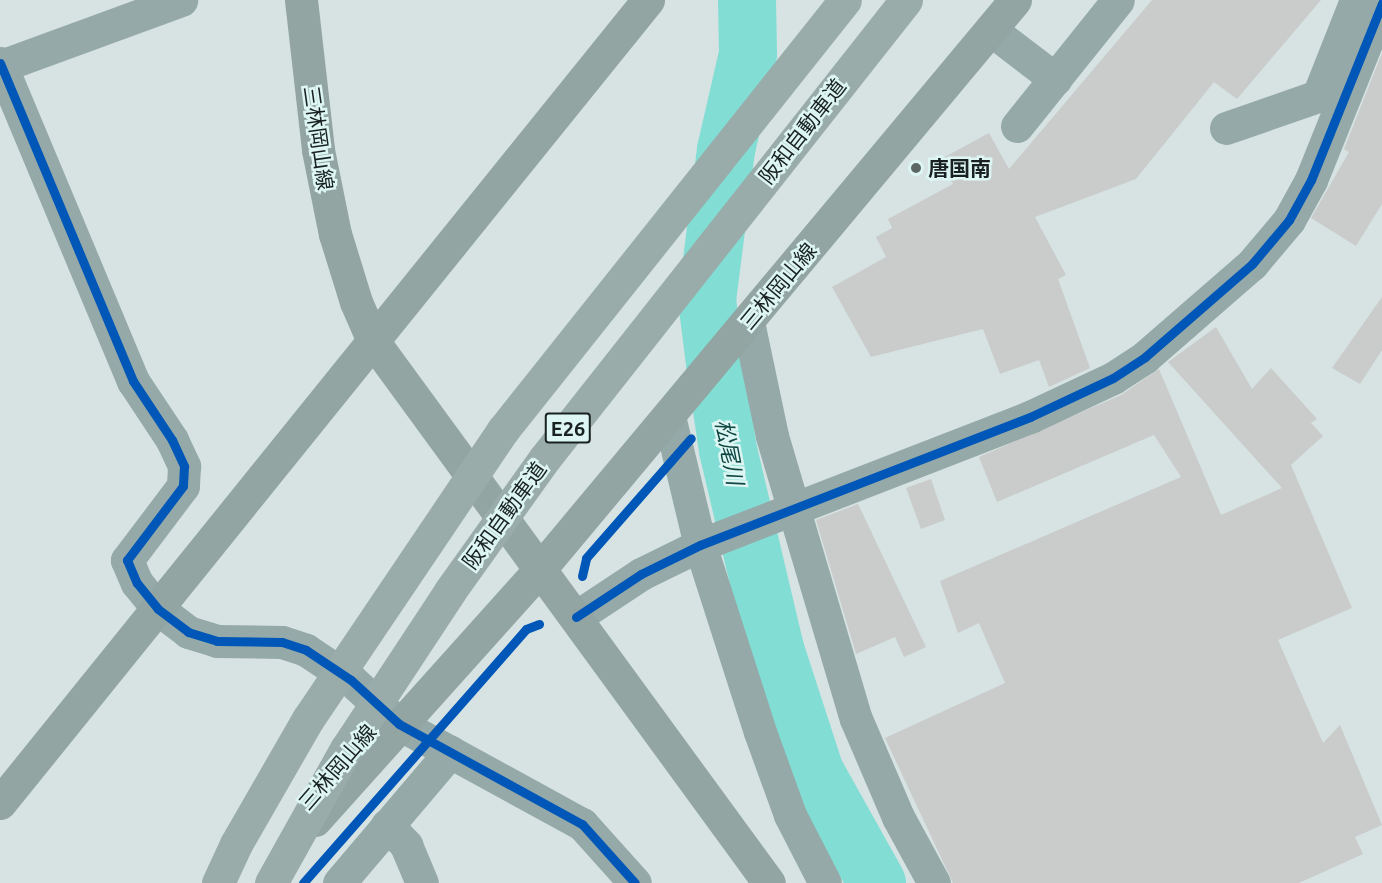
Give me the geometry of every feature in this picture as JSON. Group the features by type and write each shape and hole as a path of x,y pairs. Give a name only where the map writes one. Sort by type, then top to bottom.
{"highway":[{"name":"E26","path":"218,883 236,844 308,719 503,430 845,0"},
{"name":"阪和自動車道","path":"271,883 346,749 450,591 538,467 906,0"}],"main road":[{"name":"三林岡山線","path":"301,0 318,150 335,234 356,302 374,341 769,883"},
{"path":"0,803 648,0"},
{"name":"三林岡山線","path":"261,883 399,724 540,569 1015,0"}],"street":[{"path":"181,0 1,64 133,381 172,440 184,466 183,486 127,560 137,584 158,609 188,632 217,641 282,642 306,650 351,680 399,724 582,824 635,883"},
{"path":"1017,126 1118,0"},
{"path":"576,617 641,574 707,543 1030,417 1113,378 1145,357 1252,264 1289,220 1311,180 1346,58 1356,0"},
{"path":"1226,128 1318,96 1382,3"},
{"path":"991,30 1055,79"},
{"path":"743,328 771,436 785,511 856,719 898,817 934,883"},
{"path":"675,409 707,543 783,794 825,883"},
{"path":"339,883 450,752"},
{"path":"387,825 406,845 422,883"}],"building":[{"path":"1152,0 1321,0 1237,99 1214,82 1136,179 1035,217 1066,275 1058,279 1090,368 1049,387 1039,360 1000,374 983,329 871,357 832,287 886,257 876,237 892,228 888,219 953,184 939,160 989,133 1009,169"},
{"path":"1382,53 1382,204 1356,246 1311,218 1349,152 1344,149"},
{"path":"1382,297 1382,350 1360,384 1332,368"},
{"path":"1216,327 1252,389 1271,368 1317,419 1311,423 1323,436 1291,465 1352,608 1278,640 1323,743 1340,725 1382,825 1355,837 1363,854 1299,883 953,883 885,738 1005,683 979,623 958,633 940,581 1181,477 1154,435 997,502 979,457 1121,395 1159,369 1221,515 1282,488 1168,362"},
{"path":"931,479 945,520 921,529 906,488"},
{"path":"858,504 926,647 904,657 895,637 856,654 816,520"}],"waterway":[{"name":"松尾川","path":"747,0 748,54 726,150 707,300 715,363 728,450 775,649 815,772 877,883"}],"cycle path":[{"path":"576,617 641,574 700,545 1030,417 1113,378 1145,357 1252,264 1289,220 1311,180 1382,3"},
{"path":"0,63 133,381 172,440 184,466 183,486 127,560 137,583 158,609 188,632 217,641 282,642 306,650 351,680 399,724 582,824 635,883"},
{"path":"582,576 586,558 691,438"},
{"path":"303,883 526,629 539,624"}],"place":[{"name":"唐国南","path":"916,168"}]}
